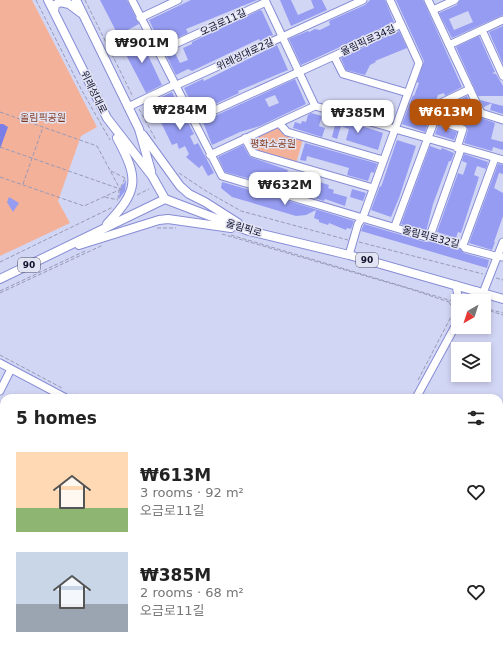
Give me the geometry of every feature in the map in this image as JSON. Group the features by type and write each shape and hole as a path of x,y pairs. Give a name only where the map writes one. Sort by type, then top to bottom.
{"main road":[{"name":"위례성대로","path":"48,0 107,118 152,176 165,199"},
{"name":"위례성대로","path":"76,0 139,129 152,176"},
{"path":"54,11 56,5 60,2 69,4 83,14"},
{"path":"104,227 127,202 131,193 133,172 107,118"},
{"path":"139,129 180,186 189,194 205,202 249,231"},
{"name":"90","path":"0,279 104,227 165,199"},
{"name":"올림픽로","path":"165,199 249,231 349,255 503,299"},
{"name":"90","path":"58,251 159,220 174,220 249,231"}],"street":[{"path":"132,0 222,176 363,217"},
{"path":"140,18 178,0"},
{"name":"위례성대로2길","path":"128,107 174,84 179,84 363,0"},
{"name":"올림픽로34길","path":"349,255 352,241 363,217 419,63 390,0"},
{"path":"428,0 481,113 503,120"},
{"path":"433,10 455,0"},
{"name":"오금로11길","path":"158,52 265,1 315,106"},
{"path":"450,45 503,20"},
{"name":"올림픽로34길","path":"299,72 401,24"},
{"path":"482,30 503,76"},
{"name":"올림픽로34길","path":"334,56 343,74 408,93"},
{"path":"193,120 299,72"},
{"path":"395,226 441,103 470,90"},
{"path":"210,155 315,106 503,160"},
{"path":"430,236 459,148 463,129 435,120"},
{"path":"279,123 287,132 383,160"},
{"path":"245,138 253,153 373,188"},
{"path":"463,245 495,158"},
{"name":"올림픽로32길","path":"363,217 426,237 430,236 463,245 465,248 495,256 501,256"},
{"path":"480,292 501,256 503,242"},
{"path":"456,285 456,294"},
{"path":"418,394 451,334"},
{"path":"0,363 58,394"},
{"path":"0,390 11,369"}],"path":[{"path":"36,0 81,89 112,143"},
{"path":"85,0 157,142"},
{"path":"0,112 97,146 120,189"},
{"path":"23,185 43,127"},
{"path":"0,147 120,189"},
{"path":"176,170 206,191 241,211 503,280"},
{"path":"111,172 125,178 127,183"},
{"path":"0,177 84,206 120,189"},
{"path":"104,197 118,200 120,189 125,178"},
{"path":"140,194 149,189"},
{"path":"0,262 115,206"},
{"path":"152,228 179,228"},
{"path":"449,302 221,233 451,300"},
{"path":"0,291 102,242"},
{"path":"0,293 104,245"},
{"path":"416,385 454,311 448,300"},
{"path":"491,311 503,314"},
{"path":"0,354 62,388"}],"green space":[{"name":"올림픽공원","path":"0,0 32,0 97,127 81,136 58,201 70,223 0,256"},
{"name":"평화소공원","path":"276,127 280,129 282,133 303,139 296,164 254,152 250,142 251,138"}],"shaded area":[{"path":"0,124 8,127 0,149"}],"building":[{"path":"100,0 127,0 139,24 118,35"},
{"path":"191,0 257,0 186,29 188,33 161,45 149,20"},
{"path":"280,0 291,0 298,15 314,8 311,0 322,0 327,10 291,26"},
{"path":"370,0 385,0 394,22 301,65 289,39 308,31 309,32 315,29 320,30 330,25 329,21 365,5"},
{"path":"396,0 423,0 462,87 445,96 444,93 438,95 425,132 402,124 419,83 417,82 424,61"},
{"path":"460,0 503,0 503,15 452,38 439,13 457,5","holes":["468,11 473,22 454,30 449,19"]},
{"path":"260,10 262,11 273,35 260,41 259,39 192,71 188,69 176,75 166,55 174,51 180,63 188,60 183,48 192,44 192,42"},
{"path":"503,26 503,64 489,32"},
{"path":"399,31 407,48 375,61 376,62 370,65 365,75 346,70 341,58"},
{"path":"139,36 162,85 146,93 121,45"},
{"path":"479,36 495,72 492,73 496,74 503,86 503,96 478,96 456,47"},
{"path":"277,45 288,70 238,91 239,93 196,113 184,88 203,79 204,81"},
{"path":"295,79 306,104 260,126 240,132 212,145 203,122","holes":["275,95 279,103 269,107 265,99"]},
{"path":"172,92 178,105 174,106 180,118 184,115 194,134 190,136 194,145 198,143 214,173 208,176 202,165 199,168 186,157 189,154 185,146 179,149 177,143 172,145 151,102"},
{"path":"467,96 474,110 461,117 478,120 479,117 495,123 491,139 503,142 503,150 493,147 492,151 464,143 468,130 465,123 441,117 445,107"},
{"path":"480,100 492,103 484,107"},
{"path":"492,103 503,106 503,114 490,110"},
{"path":"311,113 322,116 319,126 325,128 322,137 293,128 295,122 301,124 302,121 306,122 308,115"},
{"path":"328,115 383,133 378,150 346,140 349,129 341,126 337,139 332,137 335,125 333,124 334,119 327,117"},
{"path":"438,126 457,132 454,140 435,134"},
{"path":"397,140 416,146 399,198 391,217 371,210 380,186 381,187"},
{"path":"305,143 375,163 377,164 374,173 371,172 368,181 347,175 349,168 307,156 306,161 300,160"},
{"path":"243,145 250,157 288,170 286,176 297,179 298,175 307,178 306,182 318,185 319,182 329,185 328,188 334,190 333,193 347,197 345,206 325,199 324,201 314,198 315,195 304,191 303,195 293,192 294,188 254,180 225,172 218,157"},
{"path":"430,146 441,150 442,148 454,153 451,161 449,161 433,204 426,232 401,224"},
{"path":"464,154 488,162 486,169 477,166 474,175 479,177 461,233 458,232 456,238 437,232 458,173 463,175 467,163 462,161"},
{"path":"498,164 503,165 503,174 499,173 494,188 503,193 503,216 492,250 469,243"},
{"path":"126,180 125,191 119,199 120,189"},
{"path":"222,182 354,221 351,229 347,228 346,230 329,223 328,225 319,222 319,220 314,218 316,210 306,215 296,216 232,197 221,188"},
{"path":"352,189 366,193 363,201 350,197"},
{"path":"9,197 19,203 13,212 7,202"},
{"path":"364,224 425,242 430,241 460,249 464,253 489,260 487,268 361,231"}]}
